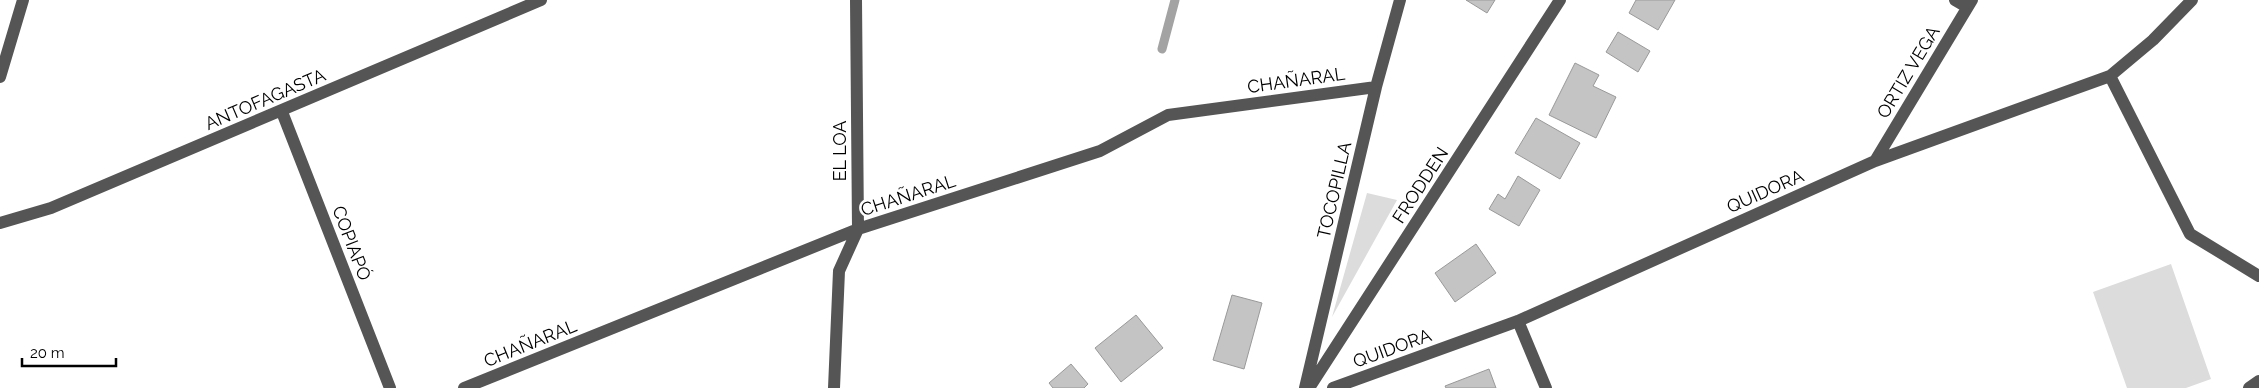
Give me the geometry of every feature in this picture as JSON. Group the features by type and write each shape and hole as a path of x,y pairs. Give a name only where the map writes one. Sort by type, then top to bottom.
{"street":[{"path":"0,77 23,0"},
{"name":"ANTOFAGASTA","path":"0,223 51,208 282,112 541,0"},
{"name":"EL LOA","path":"834,388 839,271 858,229 856,0"},
{"name":"TOCOPILLA","path":"1305,388 1376,87 1400,0"},
{"name":"FRODDEN","path":"1309,388 1560,0"},
{"path":"1955,0 1969,4"},
{"name":"QUIDORA","path":"1333,388 1518,321 1875,161 2110,76 2153,40 2192,0"},
{"name":"ORTIZ VEGA","path":"1875,161 1969,4"},
{"path":"2110,76 2190,234 2259,276"},
{"name":"CHAÑARAL","path":"464,388 858,229 1100,151 1168,115 1376,87"},
{"name":"COPIAPÓ","path":"282,112 390,388"},
{"path":"1518,321 1546,388"},
{"path":"2249,388 2259,381"}],"shaded area":[{"path":"1367,193 1397,200 1332,317"},
{"path":"2171,264 2211,379 2186,388 2127,388 2093,292"}],"building":[{"path":"1466,0 1495,0 1487,13"},
{"path":"1636,0 1675,0 1658,30 1629,13"},
{"path":"1618,32 1650,51 1638,72 1606,52"},
{"path":"1575,63 1599,75 1593,86 1616,97 1596,138 1549,115"},
{"path":"1536,118 1580,143 1560,179 1515,153"},
{"path":"1518,176 1540,190 1519,226 1489,209 1498,194 1505,199"},
{"path":"1476,244 1496,273 1455,302 1435,273"},
{"path":"1232,295 1262,303 1244,369 1213,360"},
{"path":"1136,315 1163,348 1121,382 1095,348"},
{"path":"1071,364 1088,384 1084,388 1053,388 1049,383"},
{"path":"1489,369 1496,388 1446,388 1445,386"}],"waterway":[{"path":"1162,49 1175,0"}]}
